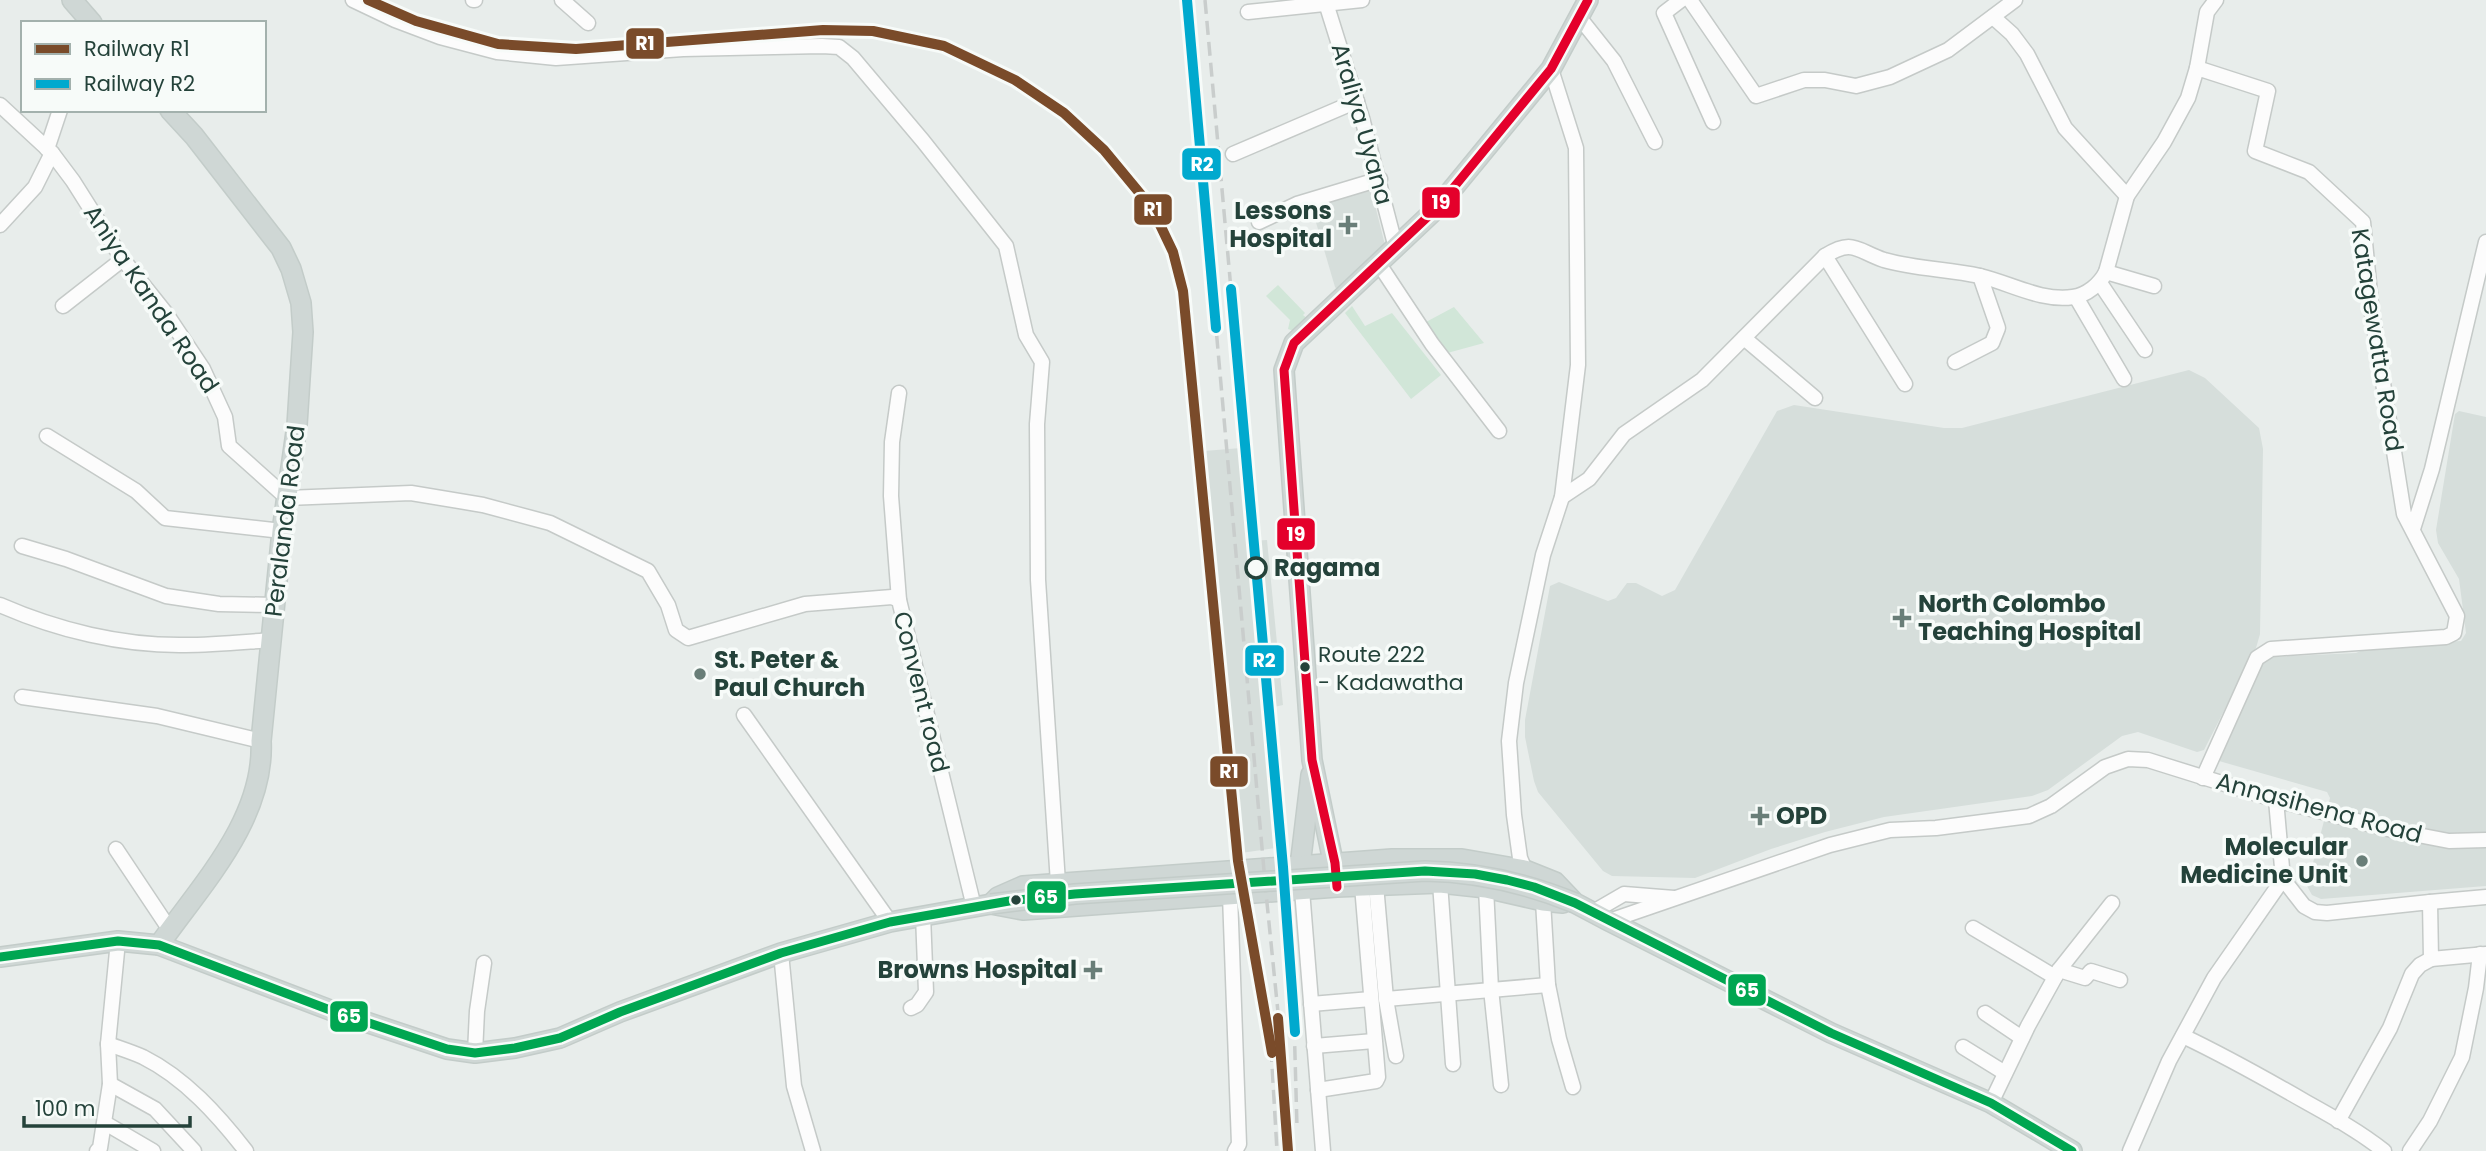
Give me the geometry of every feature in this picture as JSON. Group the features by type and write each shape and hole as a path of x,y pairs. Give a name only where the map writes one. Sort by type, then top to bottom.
{"main road":[{"path":"75,1 90,21"},
{"path":"1337,887 1335,863 1312,760 1284,370 1294,343 1436,209 1551,69 1584,8"},
{"name":"Peralanda Road","path":"164,938 232,843 262,763 261,741 282,531 301,386 304,318 298,289 281,248 219,167 172,112"},
{"path":"1302,890 1300,866 1312,760"},
{"path":"982,905 1023,886 1392,859 1462,859 1525,870 1555,882 1575,903"},
{"path":"0,957 164,938 330,1010 447,1049 475,1053 516,1048 560,1038 620,1012 781,953 923,915 1075,894 1425,871 1458,872 1507,880 1575,903 1832,1033 1991,1102 2072,1151"},
{"path":"982,905 1023,910 1337,887 1440,883 1486,888 1543,901 1575,903"}],"street":[{"path":"353,0 440,37 497,52 533,56 556,58 760,46 839,47 853,58 932,152 1006,246 1026,335 1042,362 1037,424 1038,580 1058,883"},
{"path":"562,0 588,23"},
{"path":"1248,12 1362,0"},
{"path":"1681,0 1664,13 1713,122"},
{"path":"1690,0 1756,96 1804,80 1825,80 1856,86 1890,77 1948,50 2015,0"},
{"path":"1562,497 1589,479 1624,434 1702,380 1825,256 1840,247 1856,248 1885,260 1980,276 2053,299 2076,297 2103,278 2127,196 2164,142 2188,98 2197,68 2207,12 2216,0"},
{"name":"Araliya Uyana","path":"1326,2 1380,179 1396,248"},
{"path":"1584,8 1655,142"},
{"path":"1993,16 2012,34 2027,54 2065,128 2127,196"},
{"name":"Katagewatta Road","path":"2197,68 2268,91 2255,151 2309,172 2363,222 2372,314 2404,514 2457,616 2454,633 2446,637 2271,649 2257,658 2203,778"},
{"path":"1525,870 1520,858 1514,815 1509,741 1516,683 1543,555 1562,497 1578,365 1576,148 1551,69"},
{"path":"1233,154 1357,101"},
{"name":"Aniya Kanda Road","path":"0,105 49,151 73,181 122,259 165,312 203,369 225,417 229,446 287,498"},
{"path":"0,225 35,187 60,112"},
{"path":"1259,222 1297,204 1380,179"},
{"path":"2413,529 2432,469 2486,242"},
{"path":"1825,256 1905,384"},
{"path":"63,306 122,259"},
{"path":"1379,264 1432,344 1499,431"},
{"path":"1955,362 1992,343 1997,328 1980,276"},
{"path":"2103,278 2154,286"},
{"path":"2103,278 2145,349"},
{"path":"2076,297 2124,379"},
{"path":"1744,338 1815,398"},
{"path":"900,393 892,442 891,496 900,600"},
{"path":"47,436 136,491 165,518 282,531"},
{"name":"Convent road","path":"287,498 411,492 483,505 550,523 648,571 668,605 676,630 688,638 805,604 892,597 900,600 982,905"},
{"path":"22,545 166,596 219,604 275,605"},
{"path":"0,605 36,621 111,639 184,646 272,640"},
{"path":"22,697 158,716 261,741"},
{"path":"744,715 890,922"},
{"name":"Annasihena Road","path":"1601,917 1679,899 1830,845 1866,836 2029,816 2051,806 2105,767 2127,759 2148,760 2276,800 2392,830 2449,841 2486,840"},
{"path":"2276,800 2283,879 2304,906 2315,912 2328,913 2486,897"},
{"path":"116,849 164,938"},
{"path":"2130,1151 2169,1061 2214,978 2283,879"},
{"path":"1440,883 1453,1064"},
{"path":"1318,1090 1376,1081 1378,1077 1374,1041 1378,999 1369,885"},
{"path":"1486,888 1492,958 1491,989 1501,1085"},
{"path":"1302,890 1323,1151"},
{"name":"Annasihena Road","path":"1601,917 1624,894 1679,899"},
{"path":"1230,895 1239,1144 1235,1151"},
{"path":"1543,901 1548,985 1559,1039 1573,1087"},
{"path":"2430,902 2431,959"},
{"path":"1991,1102 2057,974 2112,903"},
{"path":"911,1007 918,1005 926,992 923,915"},
{"path":"1973,928 2057,974 2085,978 2091,971 2120,980"},
{"path":"97,1151 105,1123 110,1084 108,1044 118,942"},
{"path":"781,953 794,1086 813,1151"},
{"path":"2339,1121 2390,1028 2412,974 2420,965 2431,959 2483,954 2462,1057 2430,1121 2410,1151"},
{"path":"475,1053 477,1011 484,963"},
{"path":"1311,1004 1548,985"},
{"path":"1378,999 1396,1056"},
{"path":"1985,1013 2022,1038"},
{"path":"2183,1036 2234,1061 2339,1121 2384,1151"},
{"path":"1314,1046 1374,1041"},
{"path":"108,1044 144,1058 178,1079 222,1119 246,1151"},
{"path":"1963,1046 2005,1073"},
{"path":"110,1084 155,1109 194,1151"},
{"path":"105,1123 153,1151"}],"shaded area":[{"name":"Lessons Hospital","path":"1370,185 1386,249 1340,293 1335,287 1310,202"},
{"name":"North Colombo Teaching Hospital","path":"2189,370 2205,378 2259,428 2263,449 2260,634 2256,648 2204,750 2197,752 2138,732 2122,736 2048,790 2032,796 1884,817 1771,849 1695,878 1612,876 1603,871 1538,792 1525,737 1525,720 1550,586 1559,582 1608,601 1616,598 1627,583 1636,583 1662,596 1675,590 1777,411 1794,405 1944,428 1962,428"},
{"path":"2459,411 2486,417 2486,886 2321,899 2312,895 2307,886 2330,798 2327,792 2219,761 2217,752 2261,665 2270,657 2356,653 2372,646 2461,641 2466,633 2459,579 2438,543 2436,530 2455,414"},
{"name":"Ragama","path":"1241,448 1249,541 1267,540 1283,705 1274,707 1283,847 1241,853 1204,451"}],"green space":[{"path":"1393,270 1426,322 1454,307 1484,343 1440,355 1388,274"},
{"path":"1278,285 1309,320 1294,331 1288,329 1290,320 1266,296"},
{"path":"1352,306 1365,326 1392,313 1441,375 1411,399 1345,313"}],"railway":[{"path":"1187,0 1282,1052 1288,1151"},
{"path":"1205,0 1285,891 1294,1020 1297,1127"},
{"path":"1271,1048 1277,1151"}],"rail line":[{"name":"R1","path":"368,0 416,21 498,44 576,49 823,30 873,31 944,46 1015,80 1064,113 1104,150 1152,208 1173,252 1183,291 1238,861 1272,1053"},
{"name":"R2","path":"1187,0 1216,328"},
{"name":"R2","path":"1231,289 1283,867 1295,1032"},
{"name":"R1","path":"1278,1018 1288,1151"}],"transit line":[{"name":"19","path":"1337,887 1335,863 1312,760 1284,370 1294,343 1436,209 1551,69 1588,0"},
{"name":"65","path":"0,957 118,941 159,945 330,1010 447,1049 475,1053 560,1038 620,1012 781,953 890,922 1009,901 1075,894 1425,871 1475,874 1534,887 1575,903 1831,1033 1991,1103 2072,1151"}],"place":[{"name":"Lessons Hospital","path":"1348,225"},
{"name":"Ragama","path":"1256,568"},
{"name":"North Colombo Teaching Hospital","path":"1902,618"},
{"name":"Route 222 - Kadawatha","path":"1305,667"},
{"name":"St. Peter & Paul Church","path":"700,674"},
{"name":"OPD","path":"1760,816"},
{"name":"Molecular Medicine Unit","path":"2362,861"},
{"name":"Browns Hospital","path":"1093,970"}]}
